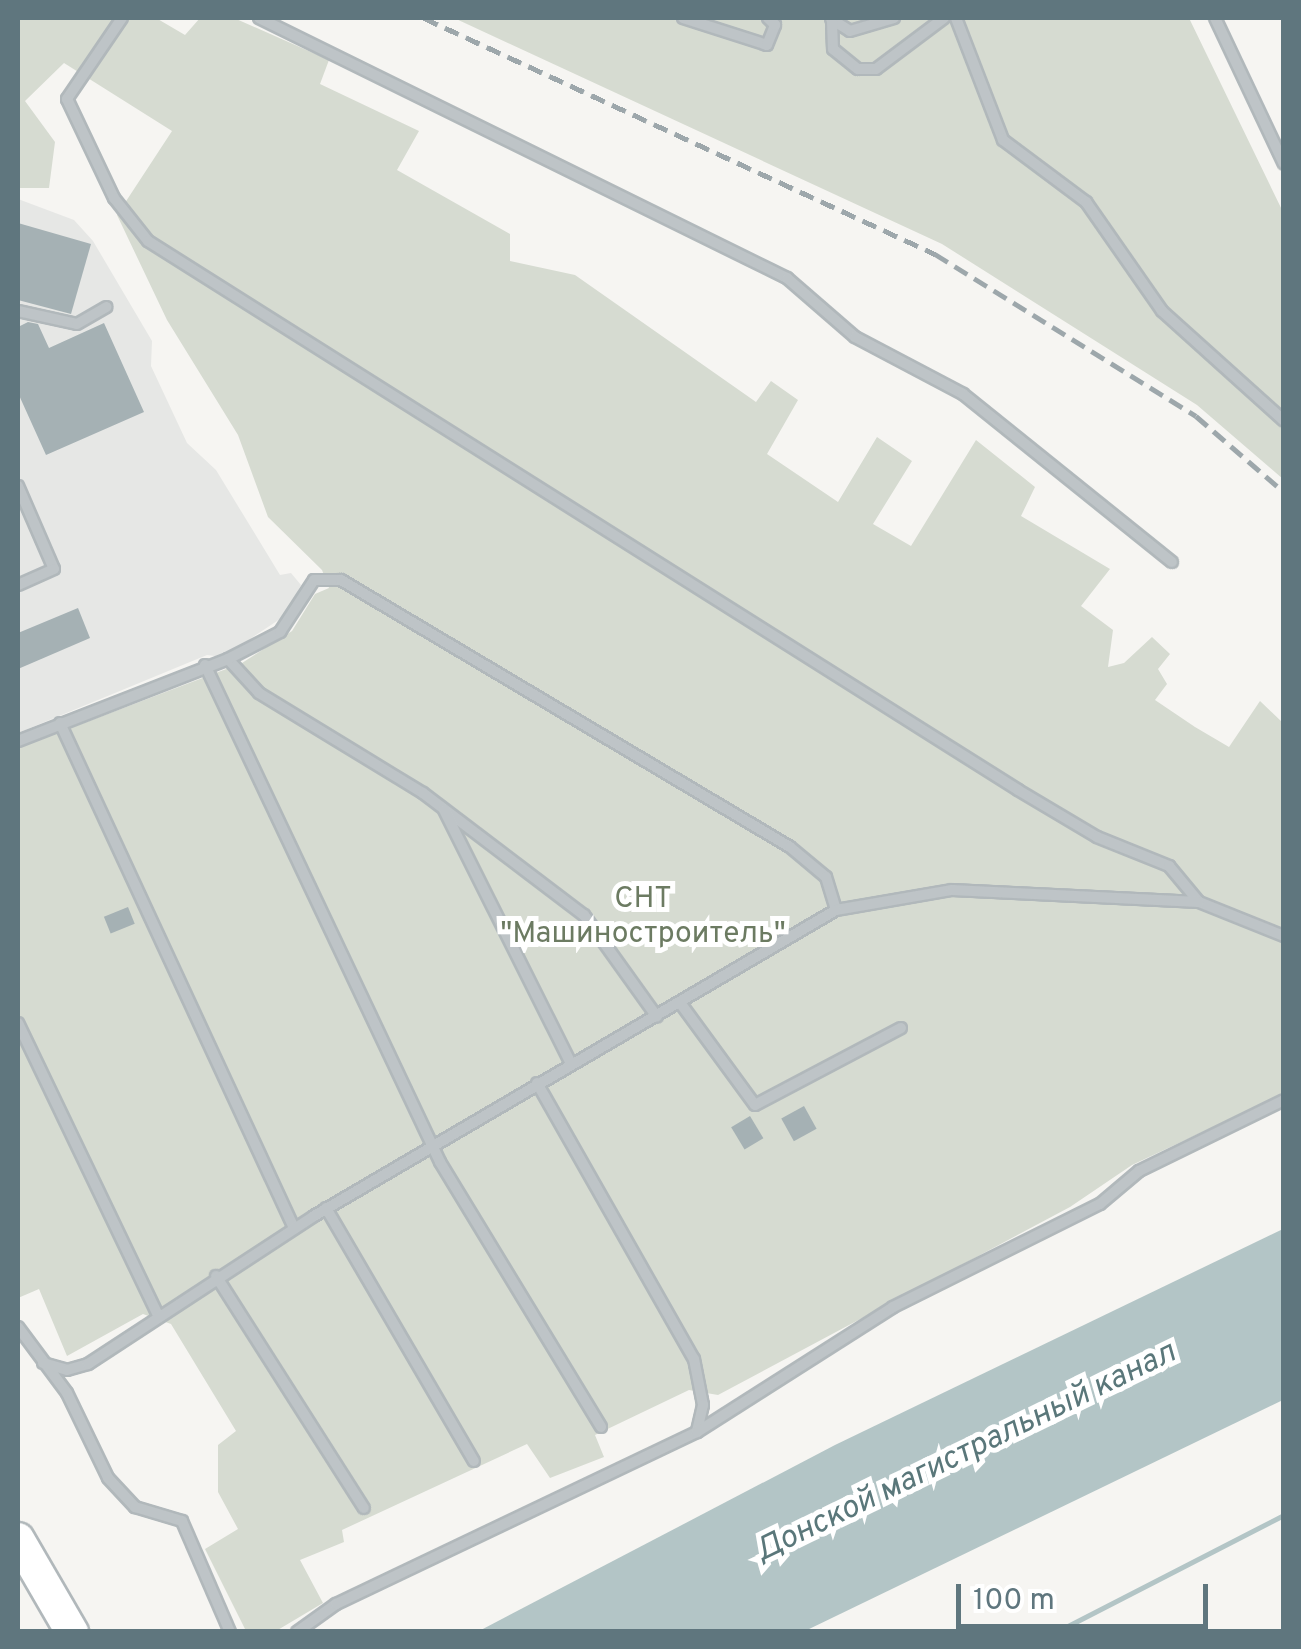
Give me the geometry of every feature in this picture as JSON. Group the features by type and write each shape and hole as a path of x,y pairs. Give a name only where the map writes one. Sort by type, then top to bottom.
{"main road":[{"path":"18,1540 72,1632"}],"lane":[{"path":"122,18 67,99 114,198 148,241 1018,790 1168,866 1199,902"},
{"path":"259,18 786,278 855,337 963,394 1172,562"},
{"path":"684,18 766,45 775,26 768,18"},
{"path":"832,19 850,31 894,18"},
{"path":"832,19 833,50 858,68 876,68 944,18"},
{"path":"956,18 1003,140 1086,202 1162,311 1284,421"},
{"path":"1215,18 1284,164"},
{"path":"18,311 77,324 106,307"},
{"path":"18,486 54,569 18,585"},
{"path":"18,742 228,659 280,632 314,580 341,580 790,847 826,877 836,910"},
{"path":"228,659 258,693 443,808 584,915 657,1017"},
{"path":"205,665 434,1145 601,1428"},
{"path":"60,723 294,1228"},
{"path":"443,808 572,1064"},
{"path":"43,1362 67,1370 88,1364 157,1313 326,1208 836,910 952,890 1199,902 1284,936"},
{"path":"681,1004 755,1105 901,1028"},
{"path":"18,1022 157,1313"},
{"path":"537,1084 694,1359 703,1405 697,1432"},
{"path":"297,1632 336,1604 697,1432 894,1307 1100,1204 1139,1171 1284,1100"},
{"path":"326,1208 474,1461"},
{"path":"216,1276 364,1508"},
{"path":"18,1327 43,1362 108,1478 135,1507 182,1521 230,1632"}],"shaded area":[{"path":"18,199 74,220 93,241 152,341 151,366 187,443 216,470 280,575 291,573 301,585 286,615 223,657 207,655 18,733"}],"green space":[{"name":"СНТ \"Машиностроитель\"","path":"18,18 156,18 185,35 200,18 234,18 329,60 320,84 419,131 397,170 510,234 510,261 575,275 756,402 771,381 798,400 767,454 838,502 877,437 912,461 873,524 911,546 976,440 1035,487 1021,516 1110,569 1081,606 1113,630 1108,667 1124,663 1152,637 1170,654 1158,669 1167,684 1155,700 1195,727 1229,747 1260,701 1283,723 1283,1094 1132,1165 1070,1207 718,1395 689,1390 595,1435 604,1457 550,1478 527,1444 342,1530 344,1542 300,1560 323,1603 276,1631 246,1631 205,1549 238,1529 218,1492 218,1445 236,1431 171,1324 143,1314 67,1356 39,1289 18,1298 18,748 242,663 292,631 315,594 329,588 322,570 268,517 238,435 167,320 117,215 172,131 64,63 25,101 55,142 49,188 18,188"},
{"path":"454,18 1189,18 1283,212 1283,479 1197,405 942,244"}],"water":[{"name":"Донской магистральный канал","path":"1283,1229 1283,1400 805,1631 479,1631 835,1445"}],"building":[{"path":"18,223 91,244 71,314 18,300"},
{"path":"28,322 38,324 49,348 104,323 144,412 46,455 18,393 18,327"},
{"path":"78,608 90,638 18,669 18,633"},
{"path":"128,907 135,924 111,933 104,917"},
{"path":"804,1106 817,1129 794,1141 781,1119"},
{"path":"750,1116 763,1138 745,1150 731,1127"}],"waterway":[{"path":"1056,1632 1284,1515"}],"railway":[{"path":"424,18 935,254 1196,416 1284,492"}]}
